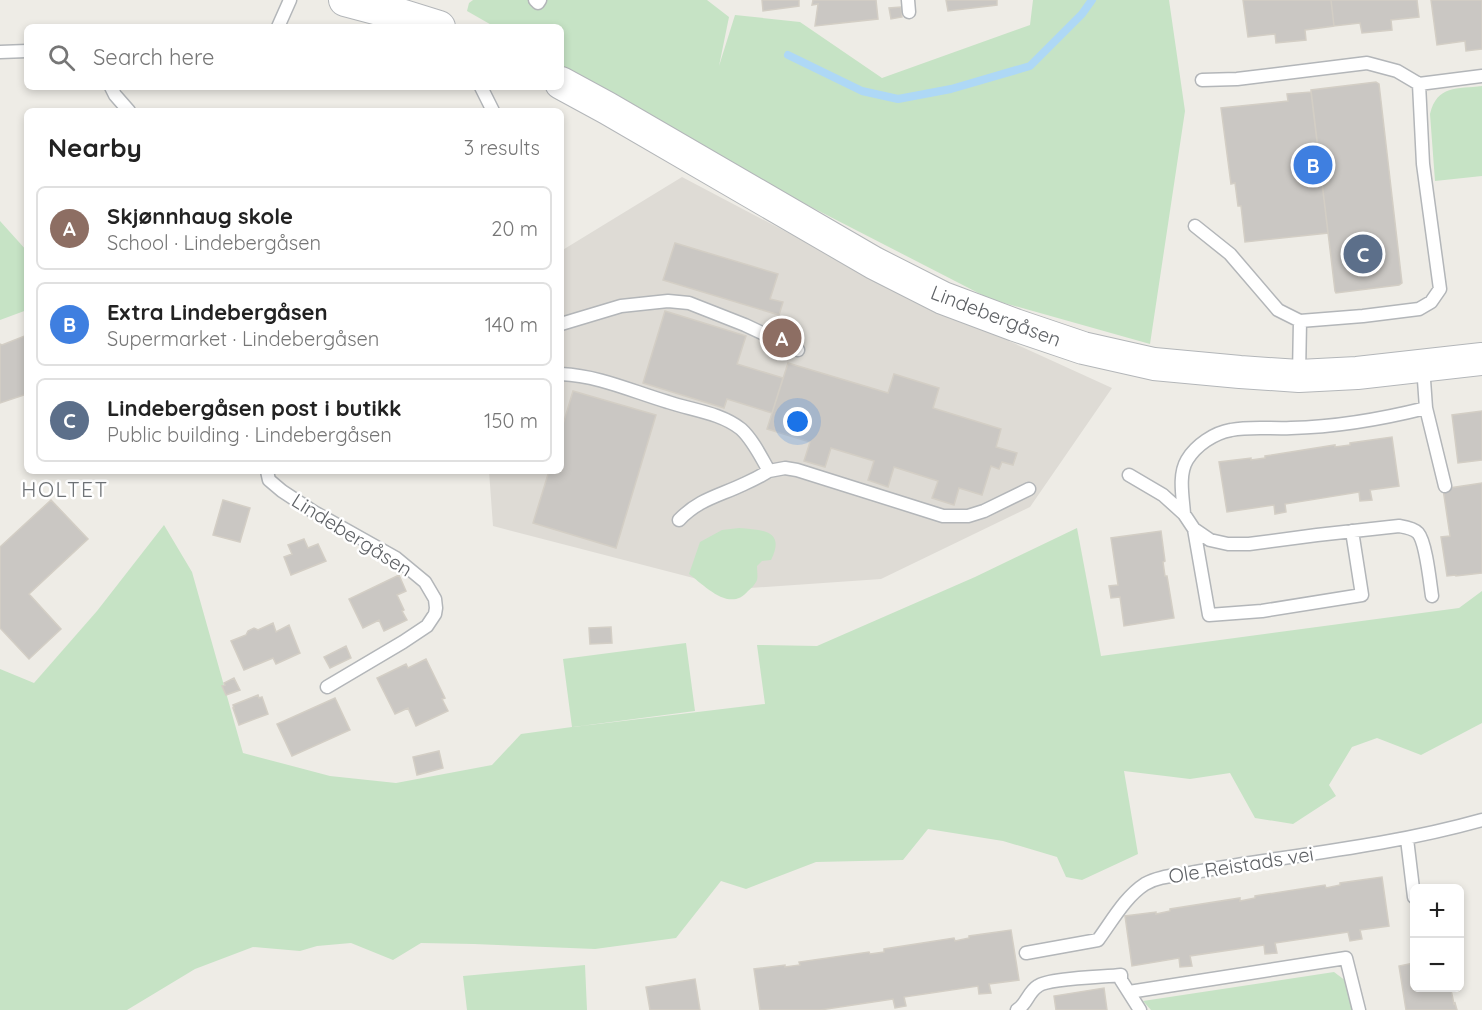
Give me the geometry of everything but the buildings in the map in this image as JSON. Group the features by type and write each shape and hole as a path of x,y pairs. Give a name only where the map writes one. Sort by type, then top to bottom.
{"street":[{"path":"345,0 396,6 433,24"},
{"name":"Lindebergåsen","path":"564,85 874,263 943,298 1083,348 1154,364 1299,376 1357,373 1482,359"}],"lane":[{"path":"279,24 291,0"},
{"path":"535,0 538,3 540,0"},
{"path":"0,52 24,51"},
{"path":"1202,80 1237,79 1367,63 1397,70 1419,84 1482,76"},
{"path":"1195,226 1230,254 1278,310 1300,321 1419,309 1431,302 1440,289 1423,164 1419,84"},
{"path":"112,90 126,108"},
{"path":"482,90 492,108"},
{"path":"564,323 621,306 668,301 689,303 745,325 798,350"},
{"path":"1299,376 1300,321"},
{"path":"1423,366 1426,408 1445,486"},
{"path":"564,374 606,381 724,419 741,429 750,439 769,471"},
{"path":"1184,514 1182,486 1187,461 1200,445 1215,435 1246,428 1292,428 1352,422 1395,416 1426,408"},
{"path":"679,520 690,508 710,498 769,471 786,468 943,516 968,516 984,511 1029,489"},
{"name":"Lindebergåsen","path":"268,474 269,480 282,491 314,512 396,558 426,582 435,599 435,614 427,626 327,687"},
{"path":"1129,475 1163,495 1184,514 1194,529 1210,540 1228,544 1249,544 1399,526 1409,528 1418,533 1423,543 1432,596"},
{"path":"1194,529 1209,615 1262,611 1362,595 1352,531"},
{"name":"Ole Reistads vei","path":"1026,953 1098,940 1131,896 1143,885 1155,879 1407,839 1482,820"},
{"path":"1407,839 1412,884"},
{"path":"1129,992 1346,958 1359,1010"},
{"path":"1017,1010 1025,1004 1038,985 1054,981 1121,975 1121,980 1140,1010"}],"shaded area":[{"path":"682,177 893,288 1112,388 1030,507 881,579 736,589 493,526 489,474 564,474 564,249"}],"green space":[{"path":"473,0 707,0 729,17 719,66 735,15 800,22 882,78 1030,25 1033,0 1169,0 1185,111 1150,344 990,299 780,191 564,67 564,24 490,24 467,11 469,3"},
{"path":"1482,86 1482,176 1435,181 1430,114 1433,105 1443,93 1449,90"},
{"path":"0,221 24,248 24,311 0,320"},
{"path":"164,525 192,572 243,753 330,776 396,783 492,765 521,734 572,727 563,659 686,643 695,711 573,727 765,704 757,645 817,646 975,577 1077,528 1101,656 1459,608 1482,591 1482,723 1421,755 1377,738 1352,747 1329,785 1336,796 1293,824 1255,818 1230,773 1190,779 1124,771 1138,854 1082,880 1066,877 1057,857 1003,841 928,829 903,860 816,862 746,889 721,881 676,938 595,949 421,943 393,960 351,943 317,946 300,951 253,947 195,969 127,1010 0,1010 0,669 34,683 97,611"},
{"path":"739,528 763,531 774,537 776,543 771,560 762,561 757,566 755,584 741,597 733,599 718,595 689,574 700,542 722,530"},
{"path":"585,965 587,1010 467,1010 463,976"},
{"path":"1334,972 1346,981 1352,1010 1151,1010 1143,1001"}],"waterway":[{"path":"788,55 862,91 898,99 951,89 1030,66 1082,14 1092,0"}],"place":[{"name":"Extra Lindebergåsen","path":"1313,165"},
{"name":"Lindebergåsen post i butikk","path":"1363,254"},
{"name":"Skjønnhaug skole","path":"782,338"}],"district":[{"name":"HOLTET","path":"65,490"}]}
